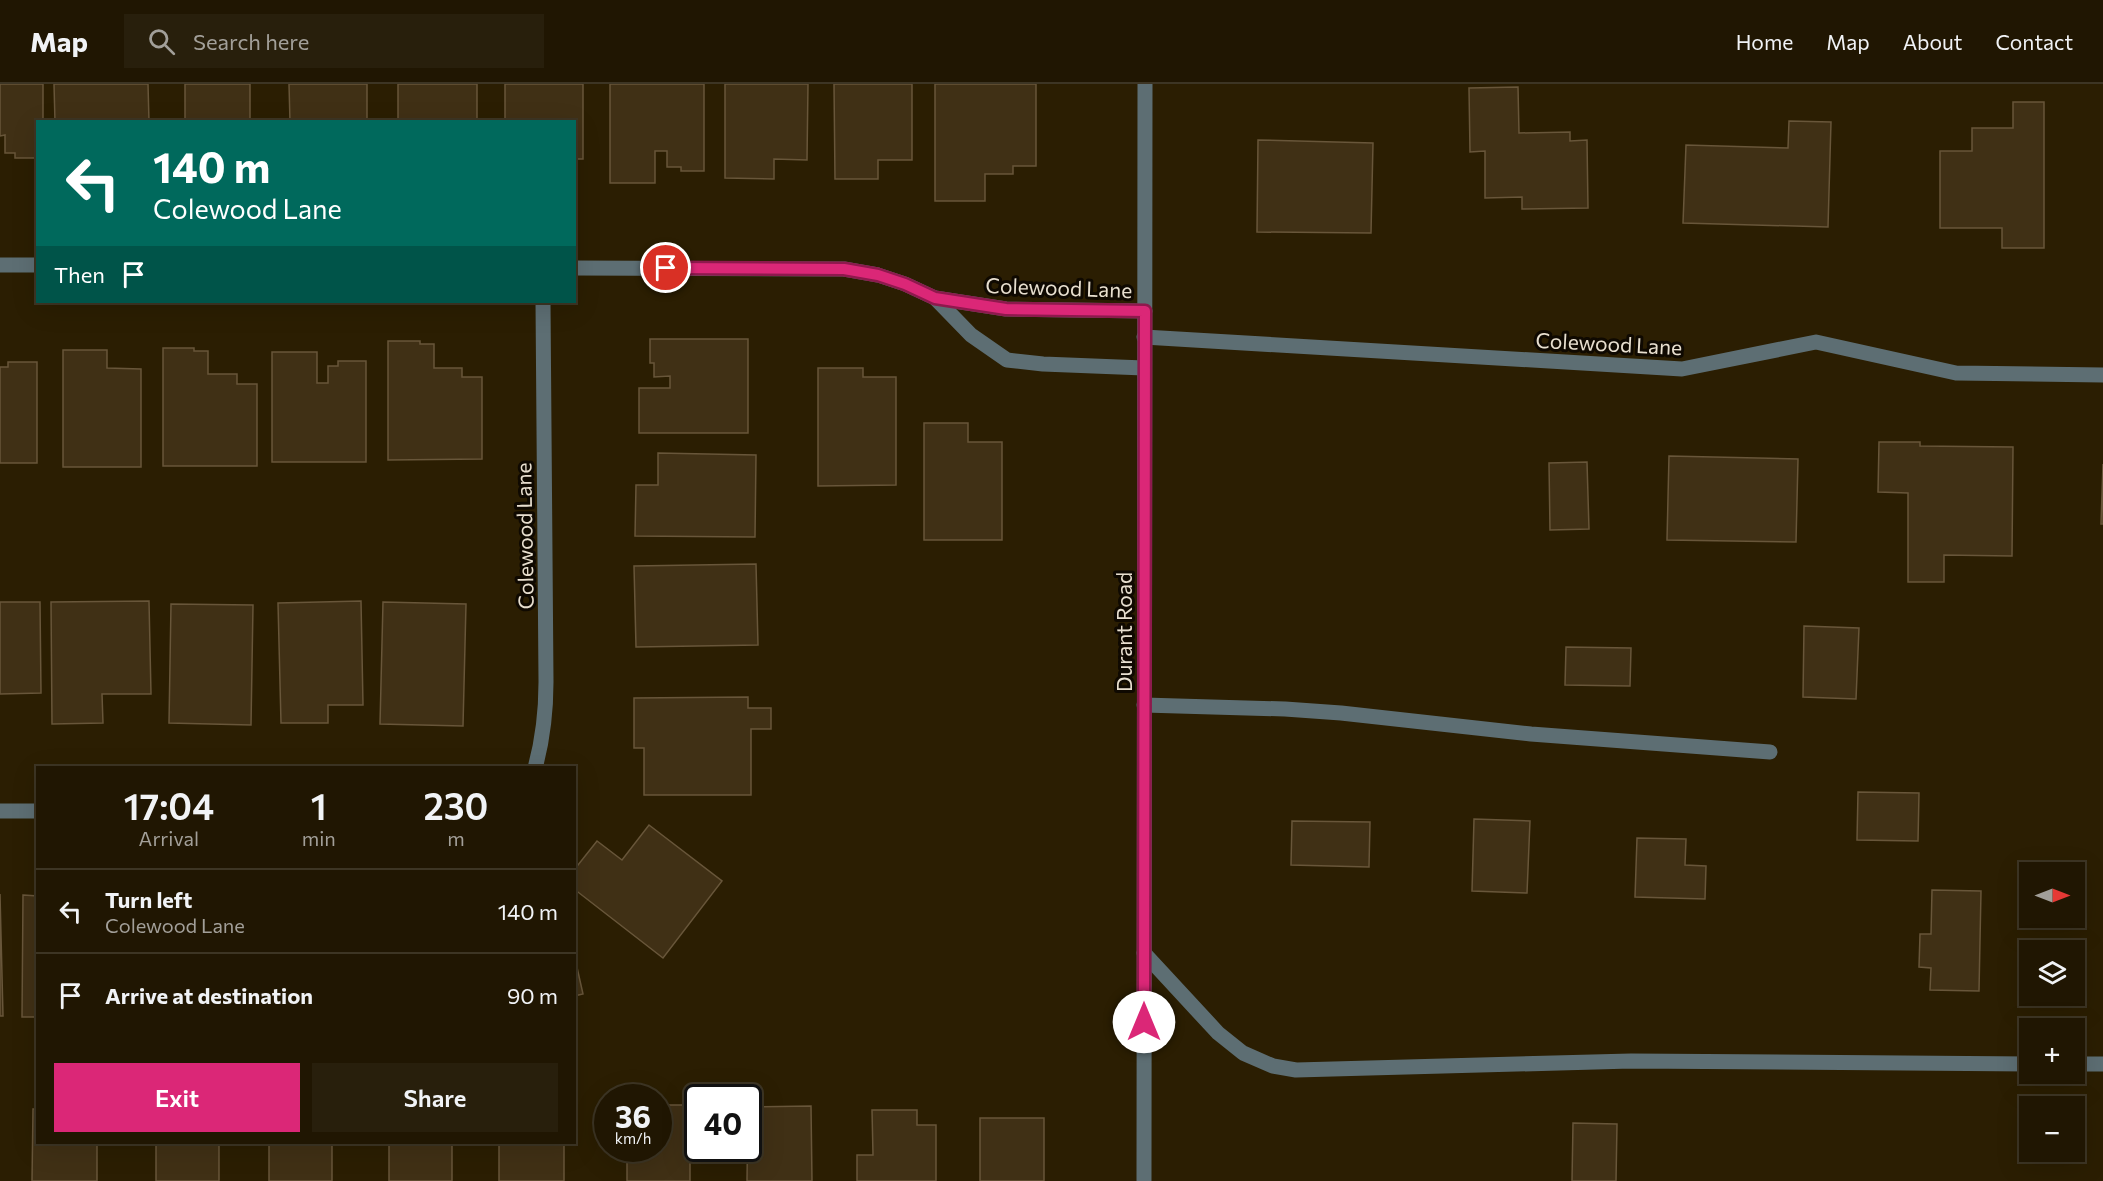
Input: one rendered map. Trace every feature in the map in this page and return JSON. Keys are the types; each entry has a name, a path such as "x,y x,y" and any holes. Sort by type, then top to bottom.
{"street":[{"name":"Durant Road","path":"1144,1181 1145,84"},
{"path":"0,265 36,265"},
{"name":"Colewood Lane","path":"576,268 844,269 878,275 935,298 1006,309 1145,311"},
{"name":"Colewood Lane","path":"935,298 971,335 1007,360 1043,364 1144,368"},
{"name":"Colewood Lane","path":"536,766 542,743 546,693 543,303"},
{"name":"Colewood Lane","path":"1144,337 1682,369 1816,342 1956,373 2103,375"},
{"path":"1144,705 1329,712 1532,734 1770,752"},
{"path":"0,811 36,811"},
{"path":"1144,953 1218,1033 1243,1053 1273,1066 1296,1070 1631,1061 2019,1064"},
{"path":"2085,1064 2103,1064"}],"building":[{"path":"0,84 43,84 43,120 36,120 36,158 15,158 15,153 5,153 5,135 0,136"},
{"path":"54,84 148,84 149,120 55,120"},
{"path":"185,84 250,84 250,120 185,120"},
{"path":"289,84 367,84 367,120 290,120"},
{"path":"398,84 477,84 477,120 398,120"},
{"path":"505,84 583,84 583,159 576,159 576,120 505,120"},
{"path":"610,84 704,84 704,171 681,171 681,167 667,167 667,151 655,151 655,183 610,183"},
{"path":"725,84 808,84 807,160 774,159 774,179 725,178"},
{"path":"834,84 912,84 912,160 878,160 878,179 835,179"},
{"path":"935,84 1036,84 1036,166 1013,166 1013,174 985,174 985,201 935,201"},
{"path":"1518,87 1519,133 1570,132 1570,141 1587,140 1588,208 1522,209 1522,197 1485,198 1485,151 1470,152 1469,88"},
{"path":"2013,102 2044,102 2044,248 2002,248 2002,228 1940,228 1940,151 1972,151 1972,128 2013,128"},
{"path":"1789,121 1831,122 1828,227 1683,223 1686,145 1788,148"},
{"path":"1258,140 1373,143 1371,233 1257,232"},
{"path":"650,339 748,339 748,433 639,433 639,388 670,388 670,376 654,377 654,363 650,363"},
{"path":"388,341 420,341 420,344 434,344 434,368 462,368 462,377 482,377 482,459 388,460"},
{"path":"163,348 194,348 194,351 208,351 208,374 237,374 237,384 257,384 257,466 163,466"},
{"path":"63,350 107,350 107,368 141,369 141,467 63,467"},
{"path":"272,352 317,352 317,383 328,383 328,366 338,366 338,361 366,361 366,462 272,462"},
{"path":"8,362 37,362 37,463 0,463 0,367 8,367"},
{"path":"818,368 863,368 863,377 896,377 896,485 818,486"},
{"path":"924,423 968,423 968,442 1002,442 1002,540 924,540"},
{"path":"1879,442 1920,442 1920,446 2013,447 2012,556 1944,555 1944,582 1908,582 1908,493 1878,492"},
{"path":"658,453 756,455 755,537 635,536 636,485 658,485"},
{"path":"1669,456 1798,459 1796,542 1667,540"},
{"path":"1587,462 1589,529 1550,530 1549,463"},
{"path":"2103,464 2103,524 2101,524"},
{"path":"756,564 758,645 636,647 634,566"},
{"path":"149,601 151,694 102,694 103,723 52,724 51,602"},
{"path":"361,601 363,705 328,705 328,723 281,723 278,603"},
{"path":"0,602 40,602 41,693 0,694"},
{"path":"383,602 466,604 463,726 380,724"},
{"path":"171,604 253,605 251,725 169,723"},
{"path":"1804,626 1859,628 1856,699 1803,697"},
{"path":"1566,647 1631,648 1630,686 1565,685"},
{"path":"748,697 748,708 771,708 771,729 751,729 751,795 644,795 644,748 634,748 634,698"},
{"path":"1858,792 1919,793 1918,841 1857,840"},
{"path":"1474,819 1530,821 1527,893 1472,891"},
{"path":"1292,821 1370,822 1369,867 1291,865"},
{"path":"649,825 722,881 663,958 576,891 576,867 597,841 622,860"},
{"path":"1637,838 1686,839 1685,865 1706,866 1705,899 1635,897"},
{"path":"1932,890 1981,891 1979,991 1930,990 1931,968 1919,967 1920,934 1931,934"},
{"path":"0,894 3,1016 0,1016"},
{"path":"23,895 36,896 36,1017 22,1017"},
{"path":"576,963 583,994 576,996"},
{"path":"672,1105 684,1105 684,1162 690,1162 690,1181 627,1181 627,1162 672,1162"},
{"path":"811,1106 812,1181 747,1181 747,1162 762,1162 762,1107"},
{"path":"33,1109 36,1109 36,1144 97,1144 97,1181 32,1181"},
{"path":"872,1110 917,1110 917,1125 936,1125 936,1181 857,1181 857,1155 873,1155"},
{"path":"980,1118 1044,1118 1044,1181 980,1181"},
{"path":"1573,1123 1617,1124 1616,1181 1572,1181"},
{"path":"156,1144 219,1144 219,1181 156,1181"},
{"path":"269,1144 332,1144 332,1181 269,1181"},
{"path":"389,1144 452,1144 452,1181 389,1181"},
{"path":"499,1144 564,1144 564,1181 499,1181"}],"route":[{"path":"666,268 844,269 878,275 935,298 1006,309 1145,311 1144,1022"}]}
